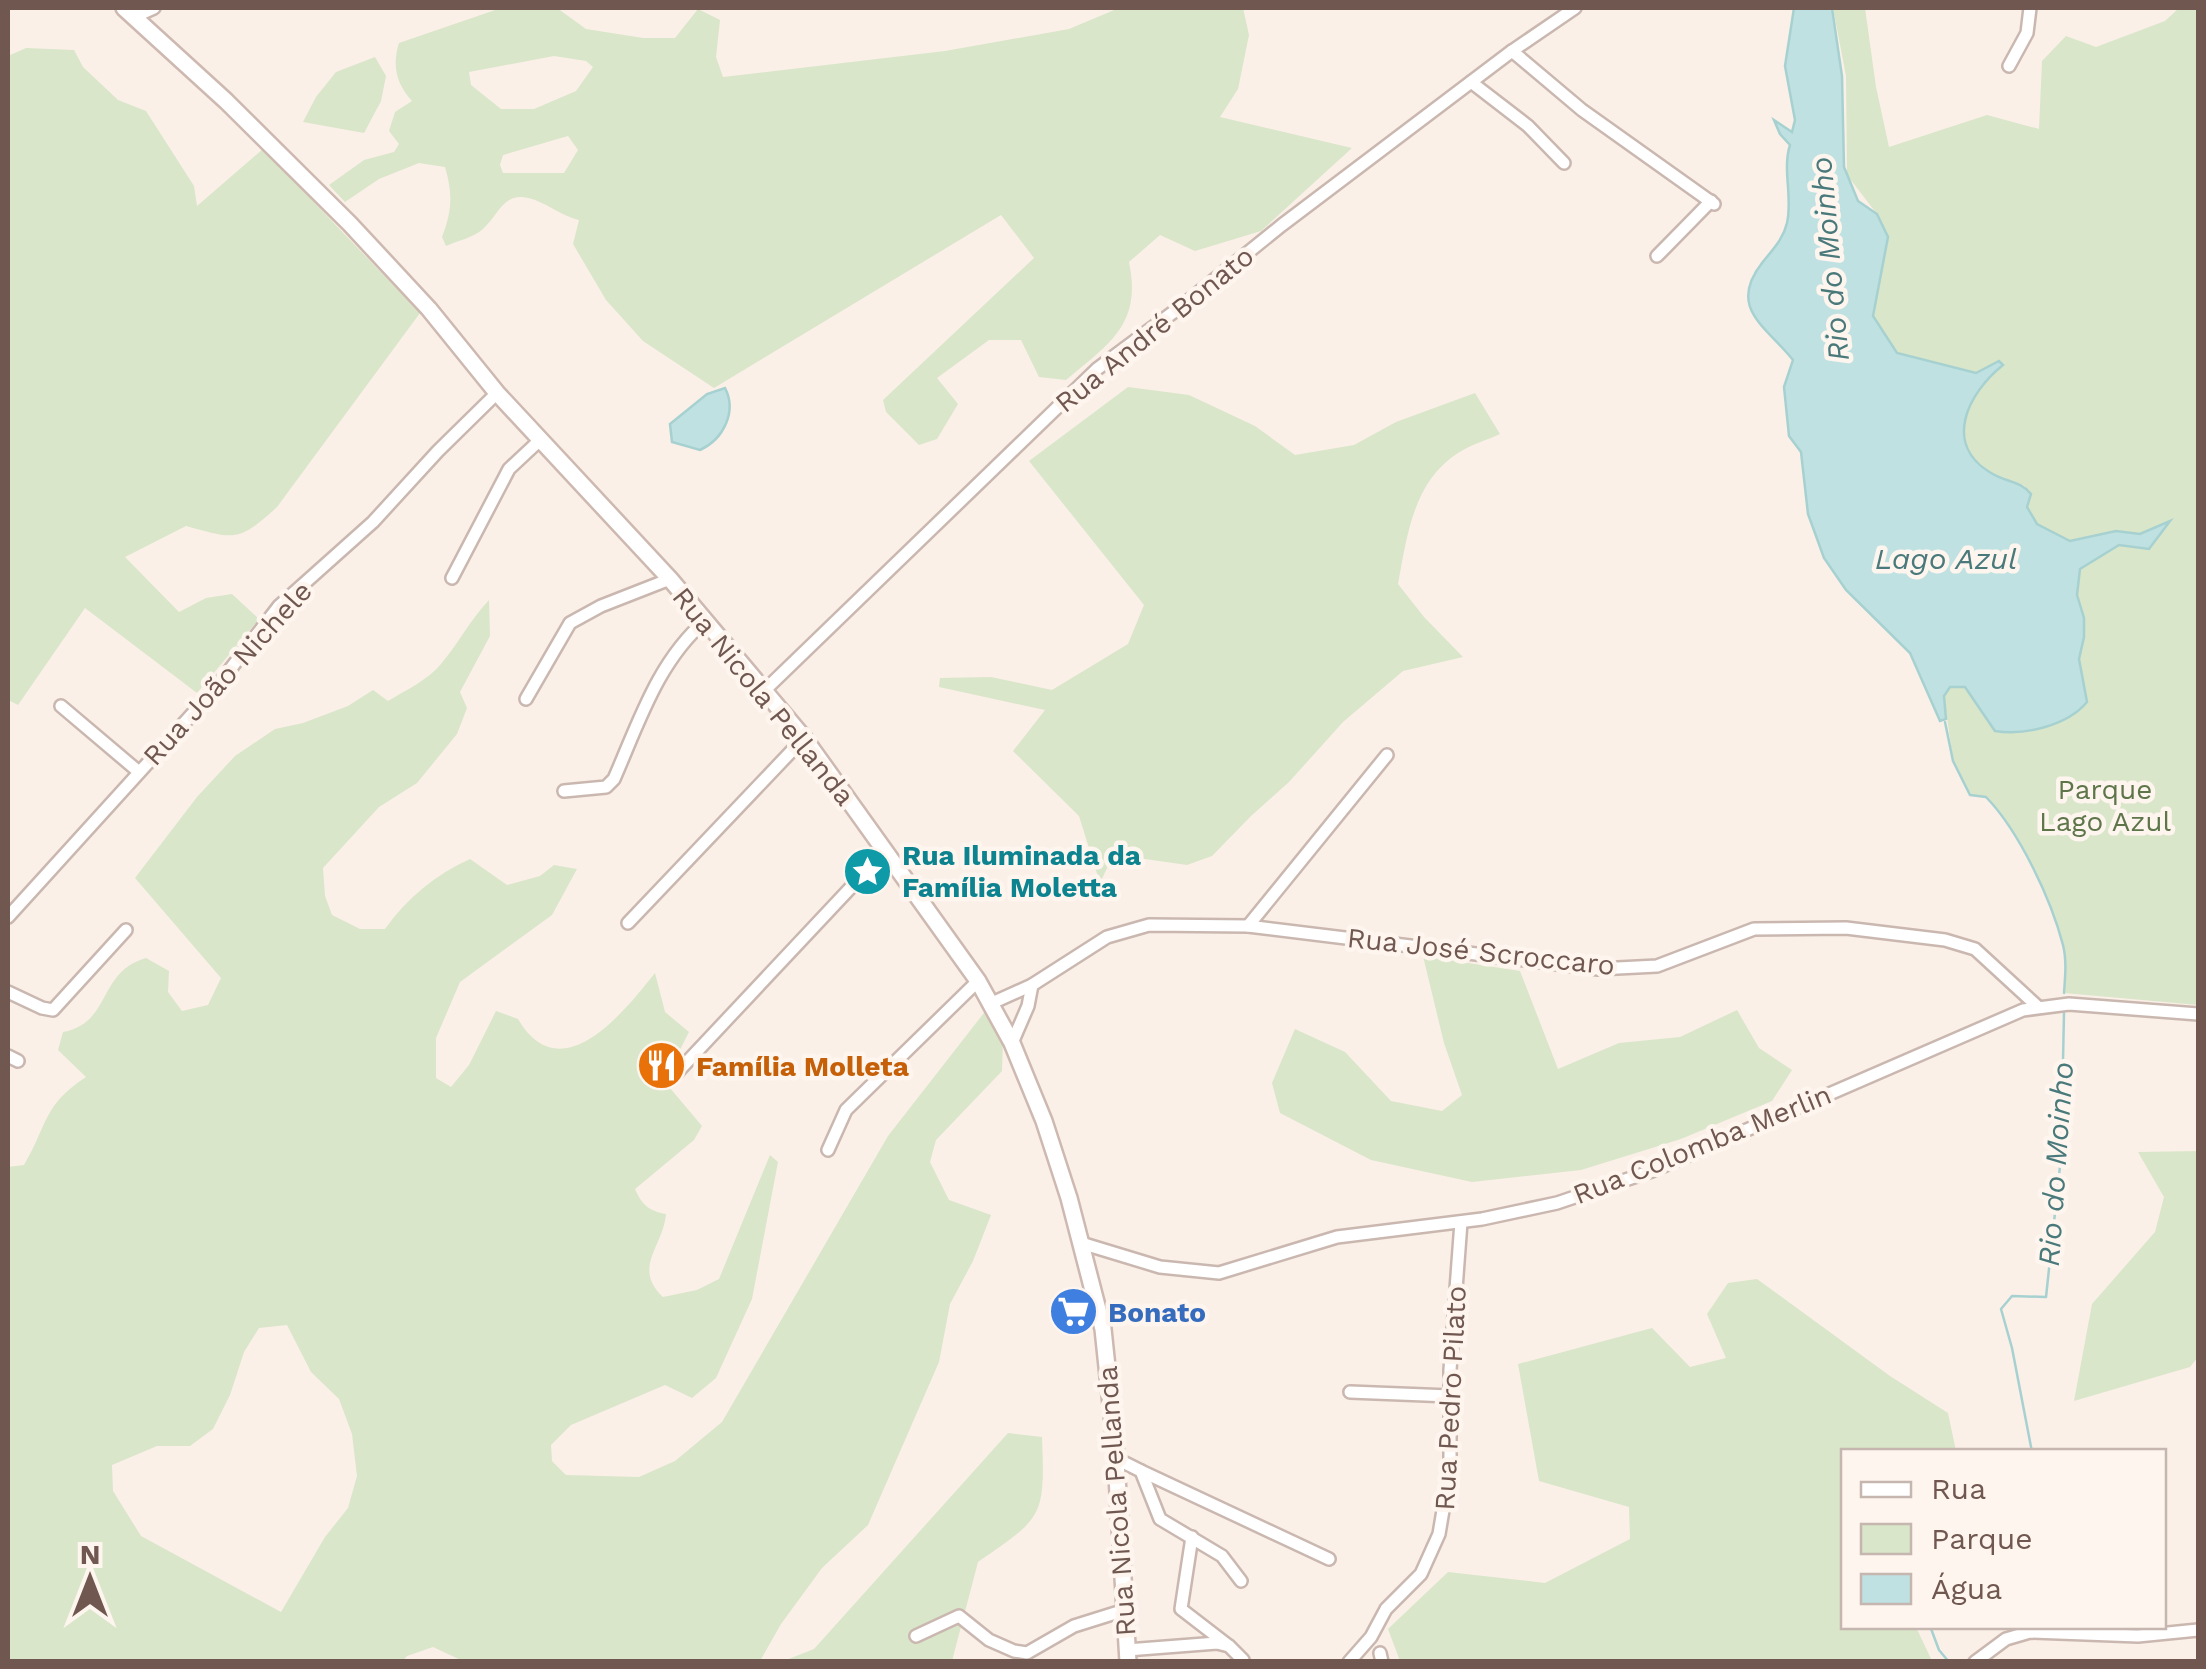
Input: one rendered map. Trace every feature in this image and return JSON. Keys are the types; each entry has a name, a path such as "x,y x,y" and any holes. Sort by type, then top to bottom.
{"main road":[{"name":"Rua Nicola Pellanda","path":"129,12 350,224 429,309 497,393 706,620 804,738 992,1004 1044,1122 1102,1329 1116,1458 1128,1656"}],"street":[{"path":"129,12 154,8"},
{"name":"Rua André Bonato","path":"766,689 1096,370 1512,51 1575,8"},
{"path":"2009,66 2027,33 2030,8"},
{"path":"1512,51 1572,103 1712,202 1657,256"},
{"path":"1471,82 1528,126 1564,163"},
{"name":"Rua João Nichele","path":"8,917 215,689 279,606 373,522 497,393"},
{"path":"452,578 509,470 540,440"},
{"path":"526,699 570,623 601,606 670,579"},
{"path":"564,791 606,788 672,656 706,620"},
{"path":"61,706 139,772"},
{"path":"628,923 804,738"},
{"path":"1248,926 1387,755"},
{"path":"671,1079 886,850"},
{"name":"Rua José Scroccaro","path":"992,1004 1032,985 1107,937 1149,925 1248,926 1598,968 1657,966 1754,930 1846,928 1945,940 1974,950 2037,1006"},
{"path":"8,992 53,1010 126,930"},
{"path":"828,1150 846,1110 978,981"},
{"path":"1012,1043 1028,1006 1032,985"},
{"name":"Rua Colomba Merlin","path":"1081,1243 1160,1267 1206,1274 1234,1270 1338,1237 1461,1222 1557,1203 1640,1176 1998,1018 2037,1006 2069,1004 2198,1014"},
{"name":"Rua Pedro Pilato","path":"1349,1662 1371,1638 1386,1609 1422,1574 1444,1517 1461,1222"},
{"path":"1350,1392 1450,1396"},
{"path":"1116,1458 1329,1559"},
{"path":"1141,1472 1160,1519 1222,1556 1241,1581"},
{"path":"1192,1538 1181,1610 1244,1660"},
{"path":"916,1636 959,1616 989,1640 1014,1652 1027,1653 1074,1626 1125,1610"},
{"path":"1975,1662 2006,1639 2030,1632 2138,1636 2198,1630"},
{"path":"1128,1656 1202,1644 1229,1646"}],"green space":[{"path":"501,8 557,8 586,29 643,38 675,38 698,9 720,20 716,57 723,77 945,51 1069,29 1119,8 1243,8 1249,35 1238,89 1220,117 1352,148 1261,231 1195,251 1160,235 1129,262 1131,301 1119,330 1066,380 1039,377 1021,340 989,340 937,378 958,404 937,439 919,445 886,412 883,400 1034,258 1001,215 714,388 643,341 606,300 573,244 579,220 535,200 516,197 504,204 480,232 446,246 442,237 450,194 445,167 419,163 379,179 345,202 329,185 364,160 394,152 399,144 389,131 395,112 412,101 397,74 399,43","holes":["554,56 586,61 593,67 576,91 534,109 501,109 471,85 469,72","568,136 578,150 564,173 503,173 503,155"]},
{"name":"Parque Lago Azul","path":"1833,8 1865,8 1889,147 1987,115 2039,129 2042,61 2066,36 2096,47 2165,21 2179,8 2198,8 2198,1005 2064,993 2063,945 2032,866 1986,797 1970,795 1953,761 1944,696 1950,687 1965,687 1995,731 2087,702 2079,658 2084,637 2084,618 2077,595 2080,569 2119,545 2169,523 2140,534 2116,531 2070,541 2037,524 2027,506 2025,486 1992,474 1967,452 1926,360 1897,353 1873,316 1888,237 1877,214 1847,175 1846,76"},
{"path":"26,48 74,50 83,67 118,100 146,111 194,186 197,206 263,149 420,313 277,507 264,519 235,535 186,526 125,557 179,612 206,598 232,594 259,619 197,693 85,608 18,705 8,700 8,56"},
{"path":"375,57 386,76 381,101 364,133 303,122 336,72"},
{"path":"1128,387 1189,395 1255,426 1295,455 1354,445 1396,422 1475,393 1500,434 1458,453 1431,479 1414,511 1398,584 1463,657 1403,671 1343,722 1289,782 1212,856 1187,865 1145,859 1108,866 1100,883 1079,816 1013,751 1045,710 939,687 940,678 991,677 1052,690 1128,644 1144,605 1029,461"},
{"path":"489,600 490,636 460,692 467,708 457,734 417,783 379,807 323,868 325,896 332,915 360,929 385,929 423,888 470,859 507,885 540,876 554,865 577,869 552,915 460,982 436,1038 436,1078 451,1087 469,1065 496,1011 518,1019 535,1040 553,1048 572,1047 609,1024 655,973 665,1012 689,1032 664,1081 702,1126 694,1140 635,1189 647,1206 666,1214 650,1267 654,1286 663,1297 697,1290 719,1279 770,1155 778,1162 752,1299 716,1378 692,1398 665,1385 571,1425 551,1445 552,1461 566,1475 639,1477 675,1461 722,1422 888,1136 987,1009 1003,1039 1002,1071 936,1140 930,1162 949,1200 991,1215 950,1304 939,1362 868,1525 822,1568 781,1624 760,1661 465,1662 433,1647 407,1656 402,1662 8,1661 8,1167 24,1165 53,1107 86,1077 58,1050 63,1032 90,1019 119,974 146,958 169,971 168,992 182,1011 208,1005 221,978 135,878 197,797 235,756 275,729 348,706 373,690 388,701 409,689 441,664","holes":["287,1325 311,1372 339,1399 352,1434 357,1476 348,1508 325,1537 281,1612 141,1536 113,1491 112,1465 157,1446 190,1446 213,1429 230,1395 244,1352 259,1328"]},
{"path":"1423,956 1520,971 1558,1069 1619,1043 1680,1037 1737,1010 1759,1048 1792,1070 1772,1101 1681,1139 1581,1170 1472,1182 1371,1160 1280,1113 1272,1083 1295,1029 1345,1052 1391,1101 1442,1111 1462,1095 1444,1043"},
{"path":"2198,1151 2198,1357 2190,1367 2074,1401 2092,1304 2155,1232 2164,1197 2138,1152"},
{"path":"1757,1279 1890,1376 1948,1413 1956,1449 1841,1449 1841,1629 1917,1629 1932,1661 1400,1661 1388,1629 1448,1572 1545,1583 1630,1539 1629,1507 1539,1481 1518,1364 1652,1328 1690,1367 1726,1358 1707,1314 1728,1283"},
{"path":"1008,1433 1042,1437 1040,1500 1028,1524 978,1562 952,1661 781,1662 814,1649"}],"water":[{"name":"Lago Azul","path":"1794,8 1832,8 1842,76 1844,167 1858,201 1877,214 1888,237 1873,316 1897,353 1976,373 1999,361 2003,365 1979,390 1965,419 1967,448 1976,461 1991,473 2027,490 2031,494 2027,507 2037,524 2070,541 2116,531 2140,534 2170,521 2149,549 2119,545 2080,569 2077,595 2084,618 2084,637 2079,659 2087,702 2057,723 2032,730 1995,731 1965,687 1950,687 1944,696 1946,719 1940,721 1910,653 1846,590 1824,558 1808,514 1801,452 1789,436 1784,387 1793,360 1754,316 1748,292 1787,223 1790,145 1774,120 1792,132 1795,120 1785,66"},
{"path":"725,388 729,415 716,439 700,450 672,442 670,424 707,394"}],"waterway":[{"name":"Rio do Moinho","path":"1945,722 1953,761 1970,795 1986,797 1998,811 2022,847 2051,907 2063,945 2064,993"},
{"name":"Rio do Moinho","path":"2031,1449 2001,1309 2012,1296 2046,1297 2061,1157 2064,1013"},
{"name":"Rio do Moinho","path":"1931,1629 1939,1650 1949,1662"}],"place":[{"name":"Rua Iluminada da Família Moletta","path":"867,871"},
{"name":"Família Molleta","path":"661,1066"},
{"name":"Bonato","path":"1073,1312"}]}
